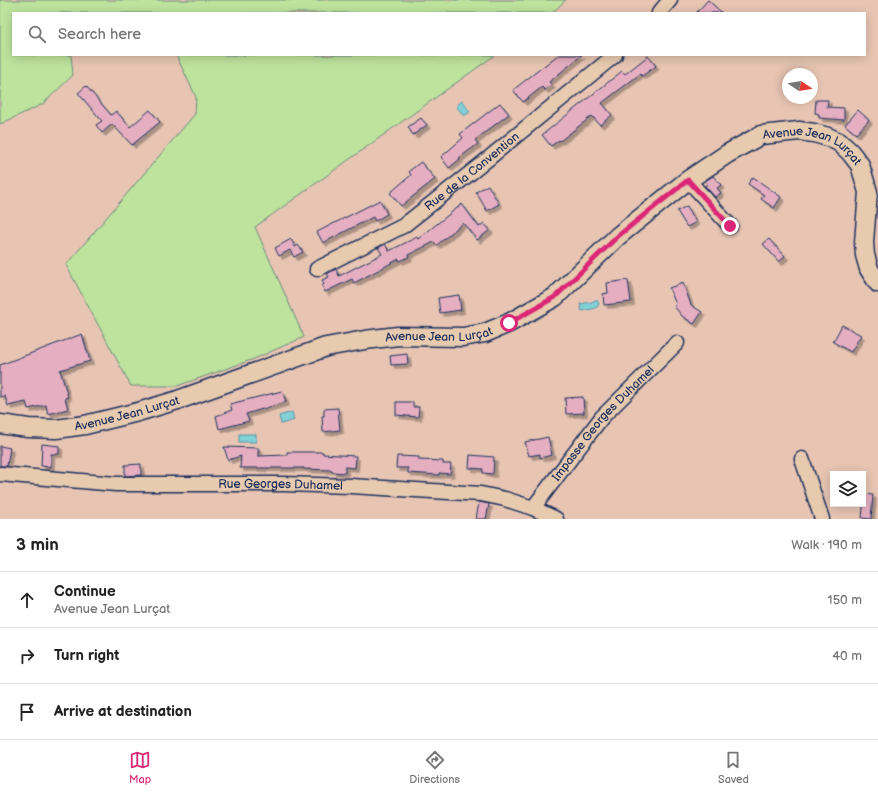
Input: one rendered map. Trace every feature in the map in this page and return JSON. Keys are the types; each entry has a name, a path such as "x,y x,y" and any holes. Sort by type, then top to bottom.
{"main road":[{"name":"Avenue Jean Lurçat","path":"0,424 28,428 56,429 86,425 178,400 326,347 398,336 463,337 485,333 509,323 555,297 618,236 688,180 727,154 761,135 799,131 814,133 839,142 850,152 860,165 868,192 864,242 865,255 869,269 878,283"}],"street":[{"path":"661,12 670,0"},
{"name":"Rue de la Convention","path":"317,269 404,226 614,56"},
{"path":"688,180 730,226"},
{"name":"Impasse Georges Duhamel","path":"533,508 602,417 677,343"},
{"path":"802,459 822,519"},
{"name":"Rue Georges Duhamel","path":"0,474 116,484 282,484 351,486 481,494 505,499 533,508 556,519"}],"green space":[{"path":"0,0 566,0 553,12 12,12 12,56 71,56 73,75 43,104 0,124"},
{"path":"176,56 494,56 255,227 304,337 254,359 177,386 131,386 66,265 195,114 196,97"}],"water":[{"path":"462,101 470,112 464,116 456,106"},
{"path":"597,300 599,304 596,308 582,311 580,304"},
{"path":"292,412 294,420 281,424 279,416"},
{"path":"239,434 256,434 256,442 239,442"}],"building":[{"path":"708,0 721,12 697,12"},
{"path":"557,56 581,56 549,82 552,85 545,90 542,87 523,102 513,90"},
{"path":"648,56 656,66 642,76 640,74 602,103 612,115 600,125 592,116 560,141 559,140 551,146 542,135 622,71 625,74"},
{"path":"86,86 111,115 116,111 130,127 150,110 160,122 132,145 112,124 102,133 96,125 102,121 78,93"},
{"path":"818,100 828,100 827,107 844,108 844,120 819,118 819,114 815,113 816,104 818,104"},
{"path":"500,103 509,114 475,140 478,144 459,158 460,159 449,168 441,157 463,138 460,134"},
{"path":"858,110 869,120 856,134 845,125"},
{"path":"421,118 427,125 413,135 408,127"},
{"path":"421,162 435,179 401,206 390,193 411,175 409,171"},
{"path":"713,176 721,185 717,188 721,193 715,197 705,186 707,184 705,181"},
{"path":"753,177 781,197 774,208 761,199 764,195 748,184"},
{"path":"488,185 499,204 487,211 476,192"},
{"path":"380,200 387,214 375,221 373,217 323,243 317,232"},
{"path":"462,204 479,227 484,223 490,230 477,240 463,223 437,245 434,242 408,255 409,257 400,261 399,259 354,283 352,279 325,292 322,286 324,284 322,280 329,277 327,274 336,269 339,276 382,254 378,248 385,244 389,251 417,237 418,239"},
{"path":"687,206 696,222 687,227 677,211"},
{"path":"291,239 295,247 298,245 303,252 294,257 290,250 279,256 275,248"},
{"path":"769,239 785,256 779,262 763,244"},
{"path":"628,280 631,302 604,305 603,294 608,293 607,283"},
{"path":"683,283 691,305 702,312 694,324 682,316 674,306 676,304 669,288"},
{"path":"459,295 461,310 440,313 438,298"},
{"path":"842,325 861,335 851,352 833,342"},
{"path":"82,334 90,361 60,370 68,397 65,398 68,409 48,414 46,405 28,409 26,402 8,406 5,396 0,397 0,365"},
{"path":"407,354 408,364 391,365 390,356"},
{"path":"282,391 286,402 246,414 249,421 219,429 216,416 232,410 230,404"},
{"path":"583,397 584,413 566,414 565,398"},
{"path":"396,402 413,402 413,407 419,407 418,417 396,415"},
{"path":"338,408 340,430 323,432 322,416 324,416 324,409"},
{"path":"548,437 552,455 540,458 540,454 529,456 525,442"},
{"path":"42,444 59,446 59,454 51,454 51,467 41,466"},
{"path":"0,446 10,448 7,466 0,466"},
{"path":"224,447 258,448 260,451 258,451 258,456 287,455 287,452 323,452 323,454 356,456 355,468 345,467 345,473 332,472 332,470 304,468 240,468 241,456 228,460"},
{"path":"470,455 494,457 493,474 483,473 483,469 469,468"},
{"path":"397,456 419,457 419,460 443,461 443,464 451,464 450,474 439,473 439,475 408,473 408,468 396,468"},
{"path":"141,464 141,475 125,476 125,465"},
{"path":"866,494 873,495 871,519 862,518 863,507 866,507"},
{"path":"479,502 489,504 486,519 476,519"}],"route":[{"path":"509,323 555,297 618,236 688,180 730,226"}]}
